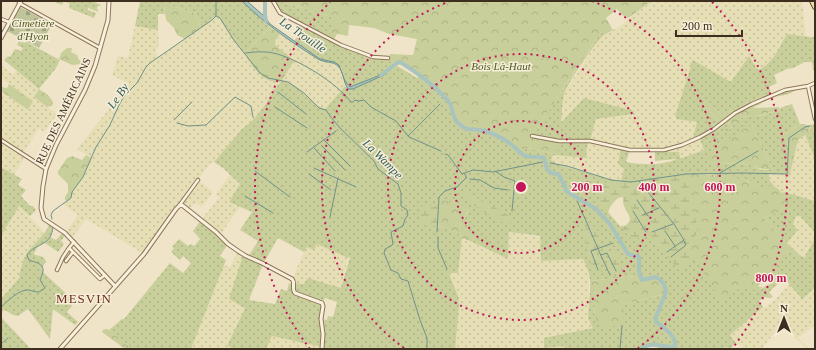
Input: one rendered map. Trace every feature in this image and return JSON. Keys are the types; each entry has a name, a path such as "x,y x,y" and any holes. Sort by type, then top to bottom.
{"main road":[{"path":"812,1 815,7"}],"street":[{"name":"RUE DES AMÉRICAINS","path":"74,242 65,233 43,217 41,208 43,181 46,169 56,145 85,90 101,48 109,17 109,1"},
{"path":"273,1 280,12 355,51 373,57 388,58"},
{"path":"1,38 20,2 101,48"},
{"path":"1,19 9,22"},
{"path":"532,136 559,141 593,141 630,150 664,150 682,145 700,137 714,129 735,113 752,104 785,90 815,84"},
{"path":"808,86 815,119"},
{"path":"1,140 46,169"},
{"path":"60,349 152,245 198,180"},
{"path":"179,206 185,206 238,252 264,263 292,278 294,282 293,290 295,293 322,303 322,349"},
{"path":"57,270 74,242 115,286"},
{"path":"69,248 100,279 105,275"},
{"path":"66,261 73,252"}],"shaded area":[{"path":"652,1 802,1 806,37 787,34 771,61 766,66 758,70 749,56 731,83 693,60 690,64 691,66 677,112 673,118 697,122 692,138 700,137 704,150 680,159 668,152 669,149 640,150 621,147 624,169 621,181 611,180 556,164 551,159 554,155 587,157 588,141 590,141 596,119 561,124 564,94 566,90 599,39 622,25 628,18"},
{"path":"216,16 220,18 233,39 259,73 268,80 281,82 255,118 241,130 214,162 208,166 198,180 213,192 202,207 196,203 188,209 180,206 144,254 86,219 71,239 65,233 78,215 63,204 71,199 72,192 83,177 91,158 77,149 129,84 112,75 118,56 128,58 135,26 158,30 159,44 156,50 158,57"},
{"path":"280,34 312,55 339,67 345,86 325,109 319,108 304,93 288,82 282,81 275,45"},
{"path":"1,65 13,75 17,70 39,89 34,97 57,114 44,132 39,128 23,153 26,156 14,175 1,167 1,91 28,110 33,101 1,78"},
{"path":"805,134 815,160 815,201 785,192 781,193 769,179 769,174 787,174 789,178 798,140"},
{"path":"230,174 240,185 229,202 240,207 220,235 201,220 220,197 216,195"},
{"path":"19,205 44,232 25,255 19,274 20,277 1,299 1,236"},
{"path":"800,216 815,233 815,238 804,258 787,243 798,231 793,225 793,221 795,217"},
{"path":"509,232 540,237 542,261 583,259 589,273 589,312 593,328 564,346 564,349 426,349 455,344 459,307 455,286 449,273 458,273 462,238 508,259"},
{"path":"317,244 348,258 341,289 330,285 294,283 292,279 304,252 307,247"},
{"path":"238,251 243,255 245,308 227,346 234,349 191,349 224,265 230,267"},
{"path":"789,284 801,299 815,288 815,325 798,338 810,349 808,349 780,325 762,349 744,349 736,343 730,335 763,307 765,308 775,300"},
{"path":"272,336 322,347 322,349 266,349"}],"green space":[{"path":"53,1 64,1 62,5"},
{"path":"64,1 92,1 101,5 97,8 98,12 88,8 88,10 96,13 94,18 69,8 70,4"},
{"path":"140,1 242,1 270,27 245,53 233,39 220,18 216,16 201,28 196,14 169,5 164,6 165,14 158,14 158,30 135,26"},
{"path":"275,1 280,1 335,19 329,37 284,13 279,9"},
{"name":"Bois Là-Haut","path":"280,1 652,1 628,18 622,15 617,9 606,18 613,30 604,35 601,32 533,135 565,141 555,154 527,148 519,150 494,134 483,130 471,130 463,127 456,121 452,114 450,104 436,89 400,62 392,63 388,59 390,54 413,55 417,39 389,34 374,28 349,25 348,36 337,34 334,40 329,37 334,19"},
{"path":"169,5 196,14 201,28 185,39 177,35 174,28 166,20 164,6"},
{"name":"Cimetière d'Hyon","path":"20,7 52,24 39,48 7,31"},
{"path":"270,27 280,34 275,45 294,61 281,82 270,81 261,75 251,64 245,53"},
{"path":"304,27 368,56 388,59 417,78 419,76 437,89 450,104 452,114 471,130 490,133 508,142 519,150 527,148 555,154 532,136 601,32 604,35 582,64 566,90 563,98 561,123 584,98 634,111 633,114 596,119 590,141 588,141 586,155 588,158 554,155 551,159 556,164 615,181 621,181 624,169 618,164 621,147 630,150 626,162 646,164 664,163 677,159 655,161 655,150 670,149 668,152 679,152 680,158 682,158 704,150 700,139 718,130 728,122 730,124 710,145 728,131 740,118 746,116 763,115 780,110 780,108 792,104 800,124 783,135 786,142 788,142 786,162 787,174 769,174 769,179 775,187 758,188 749,181 709,174 687,174 658,179 688,246 696,259 746,285 751,290 759,290 770,284 770,282 776,280 770,267 788,251 798,256 799,254 804,258 815,238 815,288 801,300 801,298 784,278 769,292 773,297 765,297 759,301 763,307 730,335 736,343 730,349 727,347 723,349 658,349 657,344 649,345 641,349 564,349 564,346 544,348 544,338 593,328 588,318 590,290 594,290 594,314 624,304 665,294 660,279 656,277 642,280 635,276 590,281 589,273 583,259 541,261 540,236 509,232 508,259 472,242 474,239 460,226 468,212 439,199 437,225 460,234 462,238 458,273 449,273 458,296 459,307 455,349 322,349 322,347 272,336 266,349 234,349 227,346 245,308 229,299 243,255 248,257 258,241 240,230 252,212 229,202 240,184 223,168 214,162 241,130 255,118 282,81 299,89 314,103 325,109 345,86 348,89 353,89 386,73 385,71 378,76 352,87 349,86 345,81 342,70 338,65 316,57 294,41","holes":["752,125 773,169 762,170 751,165 738,163 712,164","623,196 624,206 630,219 625,226 620,226 608,212 610,207 618,198","278,238 304,252 307,247 314,250 317,244 348,258 350,257 341,288 308,278 304,284 294,283 293,290 291,291 293,284 289,283 287,291 281,289 275,304 249,300 263,264","325,298 337,302 333,317 328,316 327,320 321,319 322,303"]},
{"path":"787,34 815,37 815,70 813,70 812,62 805,62 774,75 777,83 769,87 771,93 723,115 709,104 706,107 719,121 700,137 692,141 697,122 676,119 675,116 691,66 690,64 693,60 731,82 749,56 758,70 768,64"},
{"path":"19,41 26,42 60,60 56,68 39,89 4,60 8,56 10,57 15,49 21,51 23,48 17,45"},
{"path":"67,48 72,48 71,52 77,55 82,64 72,65 59,59 61,53"},
{"path":"9,84 33,101 28,110 1,91 1,87 7,88"},
{"path":"39,89 49,96 53,102 52,106 47,107 34,97"},
{"path":"796,89 789,94 772,98 753,108 779,107 780,110 753,117 746,116 740,118 711,146 710,145 730,124 729,122 718,130 700,139 701,135 719,121 706,107 703,106 703,103 709,100 709,104 723,115 769,93 772,95 785,90"},
{"path":"800,124 810,125 811,127 809,130 811,134 808,136 805,135 798,140 789,178 785,166 788,142 781,139 783,135"},
{"path":"815,124 815,160 805,134 808,136 811,127 810,125"},
{"path":"752,125 773,169 764,169 739,163 715,164 708,162 711,153 738,132"},
{"path":"86,155 91,158 83,177 74,189 71,198 68,201 65,200 68,192 68,184 58,174 58,171 67,158 72,156 82,160"},
{"path":"1,167 22,179 18,185 26,190 21,196 36,210 30,216 19,206 1,236"},
{"path":"684,174 697,199 689,203 695,217 698,232 688,246 696,259 678,270 650,234 632,240 620,226 625,226 630,221 629,214 624,206 623,197 618,198 614,202 608,212 602,210 596,204 608,179 631,182"},
{"path":"687,174 714,175 736,178 746,180 759,188 772,186 780,191 791,206 764,218 799,254 795,257 788,251 771,267 778,272 776,280 773,282 764,280 758,286 763,287 759,290 750,290 746,285 720,300 688,246 658,178"},
{"path":"785,192 815,201 815,233 800,216 795,217 793,225 798,230 787,243 764,218 790,206 781,193"},
{"path":"465,193 470,194 510,216 512,218 511,222 506,224 482,211 467,198"},
{"path":"439,199 466,207 468,211 460,226 472,232 474,239 472,242 462,238 460,234 437,225"},
{"path":"424,204 438,206 437,225 430,227 423,226 420,223 421,207"},
{"path":"201,220 228,244 220,256 226,260 191,349 133,349 109,330 124,319 170,263 183,273 191,263 183,256 180,260 171,252 174,248 172,247 179,239 188,246 191,244 194,246 200,239 193,231"},
{"path":"50,223 53,228 50,237 56,240 63,232 66,234 61,241 64,244 58,252 45,243 39,245 34,253 35,255 45,259 46,262 42,267 43,272 73,300 71,304 72,306 67,312 78,322 75,325 53,309 50,339 28,309 18,316 5,310 1,312 1,299 20,277 19,275 24,258 28,251 46,231"},
{"path":"589,225 596,227 600,234 601,241 595,243 602,274 596,274 587,251 585,232"},
{"path":"611,251 618,256 619,259 621,266 619,278 616,278 609,267 605,253"},
{"path":"635,276 640,277 642,280 655,277 660,279 666,288 665,294 624,304 622,325 606,327 601,325 595,317 594,290 590,290 590,281"},
{"path":"1,317 30,348 29,349 1,349"},
{"path":"106,329 133,349 125,349 102,332"}],"water":[{"path":"242,1 247,1 264,16 270,24 320,59 334,62 339,65 341,71 336,64 318,59 288,39 269,25"},
{"path":"385,71 386,72 384,75 353,89 348,89 345,83 343,75 345,81 350,87 378,76"}],"waterway":[{"name":"Le By","path":"52,219 51,215 53,211 71,198 72,192 83,177 96,147 110,125 119,105 125,95 137,83 146,67 212,20 216,16 216,1"},
{"name":"La Trouille","path":"265,1 266,21"},
{"name":"La Wampe","path":"216,16 220,18 233,39 260,73 268,78 288,82 304,93 319,108 326,110 340,128 374,161 378,169 398,184 401,193 401,206 407,210 408,215 403,226 391,232 393,244 385,249 384,253 391,270 398,273 401,279 408,281 427,338 426,349"},
{"path":"245,53 270,52 293,60 326,79 351,102 355,100 364,100 371,107 396,121 409,137 441,151"},
{"name":"La Trouille","path":"381,75 400,62 439,91 449,102 455,120 461,126 468,129 489,132 514,146 524,155 544,158 547,169 551,173 558,174 565,186 566,191 596,209 610,224 628,254 639,257 639,272 642,280 656,277 665,287 666,292 656,317 656,322 672,336 675,347 650,345 641,349"},
{"path":"278,92 306,114"},
{"path":"177,123 188,126 206,125 235,97 251,106 253,117"},
{"path":"174,120 192,102"},
{"path":"408,136 440,104"},
{"path":"275,107 307,128"},
{"path":"787,174 789,138 805,127 810,126"},
{"path":"307,152 336,131"},
{"path":"324,140 350,166"},
{"path":"322,146 345,170"},
{"path":"314,148 335,171"},
{"path":"720,173 758,151"},
{"path":"445,154 448,155 462,174 473,170"},
{"path":"474,170 493,172 543,162"},
{"path":"550,163 567,166 611,180 631,182 686,174 786,174"},
{"path":"314,168 356,187"},
{"path":"255,171 290,197"},
{"path":"495,171 504,177 515,181 514,189"},
{"path":"437,232 439,197 445,191 457,187 466,178 464,173"},
{"path":"309,174 331,190"},
{"path":"330,217 338,178"},
{"path":"470,179 480,180 494,188 508,190"},
{"path":"639,181 674,224 684,240 667,252"},
{"path":"512,211 514,190"},
{"path":"245,196 273,213"},
{"path":"637,200 648,216"},
{"path":"577,201 610,275"},
{"path":"643,215 659,208"},
{"path":"633,211 646,232"},
{"path":"652,232 673,224"},
{"name":"Le By","path":"1,307 21,291 29,290 39,292 45,288 40,280 43,272 42,266 29,260 27,255 50,238 53,226"},
{"path":"665,231 675,246"},
{"path":"438,237 438,248 447,269"},
{"path":"671,257 686,245 684,241"},
{"path":"598,270 591,251 613,243"},
{"path":"601,255 607,253 616,271"},
{"path":"759,279 766,274 769,274 772,278"},
{"path":"620,348 622,326"},
{"path":"1,344 8,338"}],"district":[{"name":"MESVIN","path":"84,298"}]}
